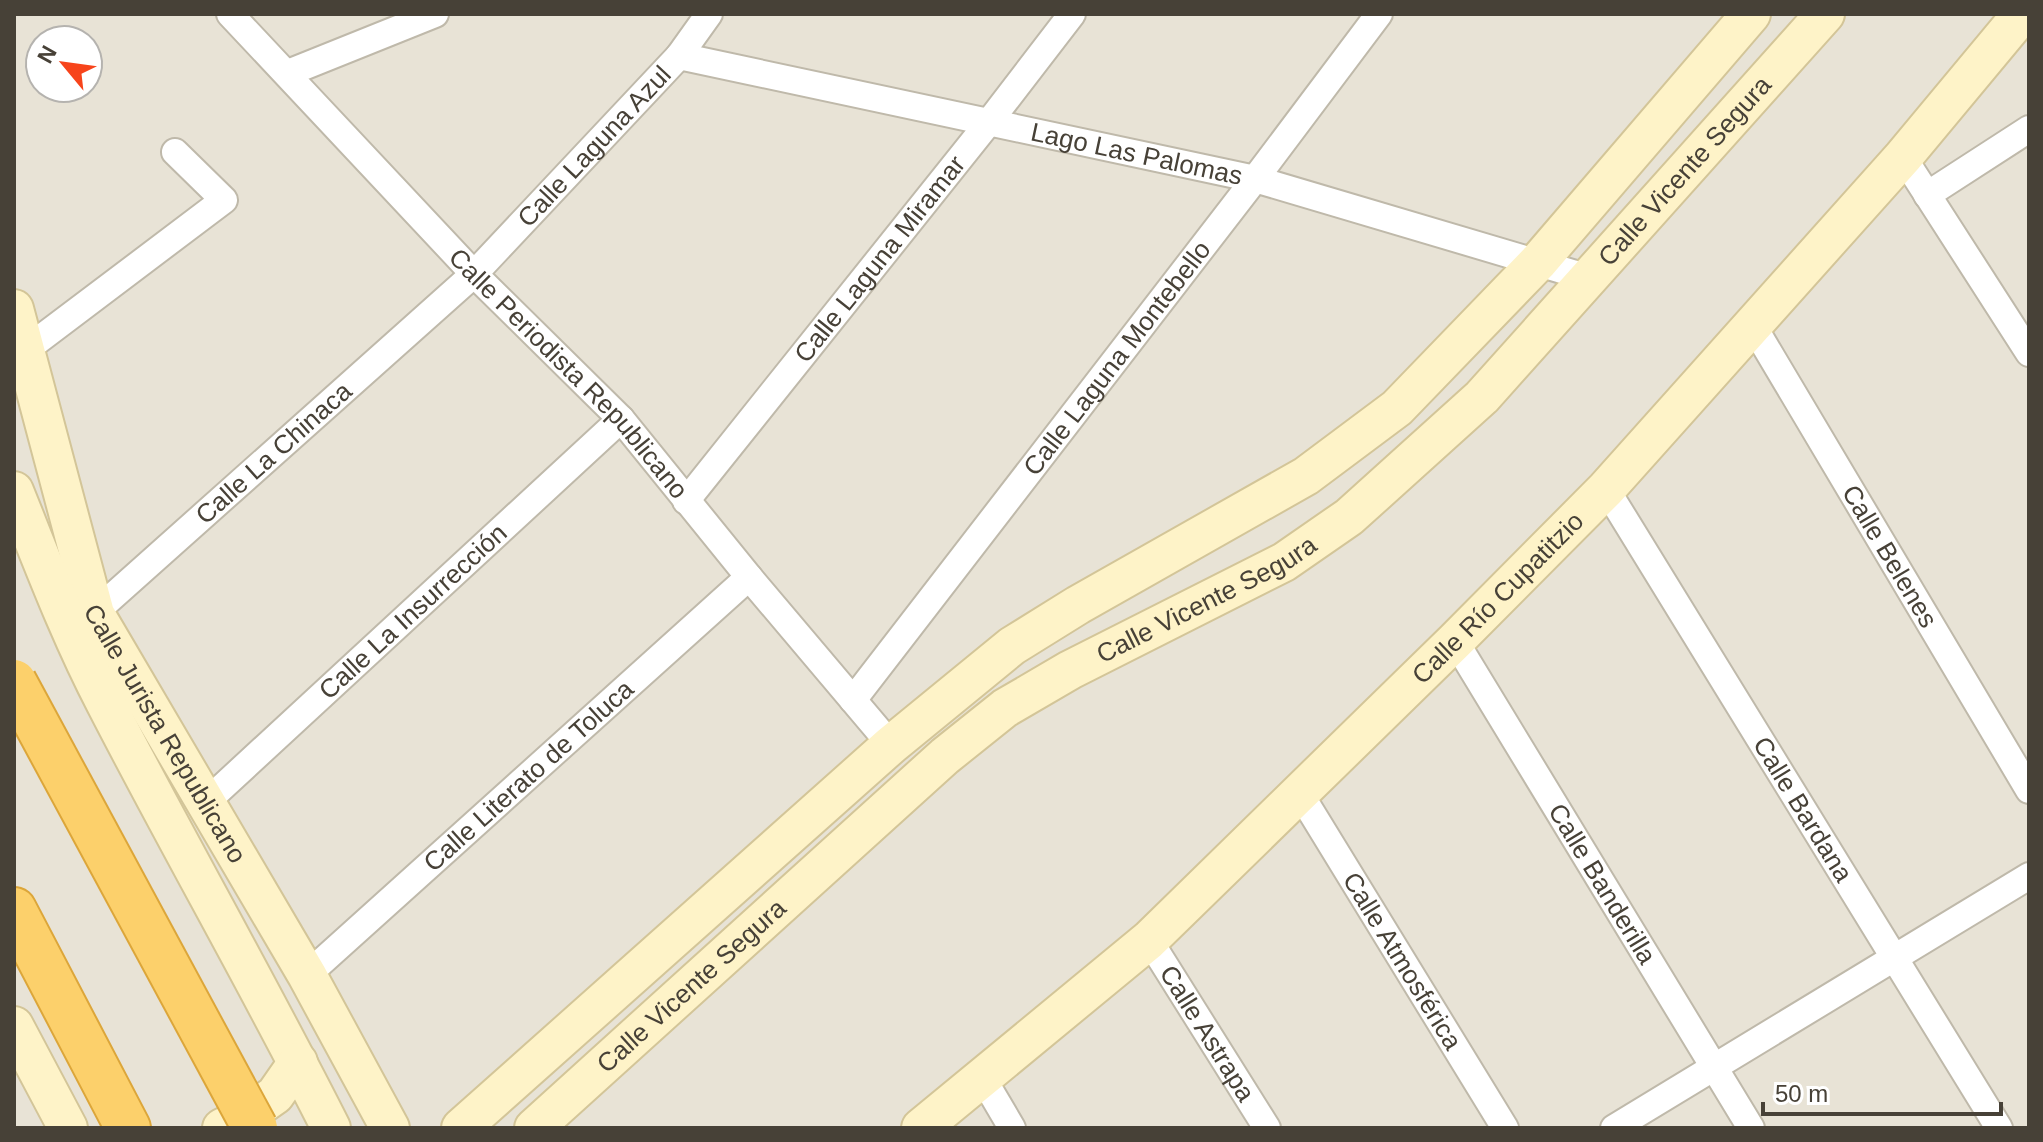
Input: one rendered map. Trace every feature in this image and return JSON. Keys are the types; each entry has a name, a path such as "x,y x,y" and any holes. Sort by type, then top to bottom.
{"highway":[{"path":"14,682 255,1128"},
{"path":"14,910 128,1128"}],"street":[{"name":"Calle Periodista Republicano","path":"230,14 474,274 621,419 891,745"},
{"path":"288,73 435,14"},
{"name":"Calle Laguna Azul","path":"474,274 679,56 709,14"},
{"name":"Calle Laguna Miramar","path":"686,501 1072,14"},
{"name":"Calle Laguna Montebello","path":"853,700 1379,14"},
{"name":"Calle Vicente Segura","path":"461,1128 891,745 1012,646 1078,605 1306,476 1397,408 1538,262 1751,14"},
{"name":"Calle Vicente Segura","path":"534,1128 945,756 1005,708 1070,670 1284,562 1349,517 1482,397 1825,14"},
{"name":"Calle Río Cupatitzio","path":"921,1128 1149,940 1606,489 1903,157 2022,14"},
{"name":"Lago Las Palomas","path":"679,56 1255,179 1589,278"},
{"path":"1927,195 2029,129"},
{"path":"24,351 224,200 175,152"},
{"path":"1903,157 2029,353"},
{"name":"Calle La Chinaca","path":"83,623 474,274"},
{"name":"Calle Jurista Republicano","path":"14,309 83,623 204,804 307,975 390,1128"},
{"name":"Calle Belenes","path":"1752,324 2029,790"},
{"name":"Calle La Insurrección","path":"204,804 621,419"},
{"name":"Calle Bardana","path":"1606,489 1999,1128"},
{"path":"14,491 83,623 105,703 331,1128"},
{"name":"Calle Literato de Toluca","path":"307,975 749,577"},
{"name":"Calle Banderilla","path":"1455,641 1751,1128"},
{"path":"961,688 986,723"},
{"name":"Calle Atmosférica","path":"1299,792 1505,1128"},
{"path":"1614,1128 2029,876"},
{"name":"Calle Astrapa","path":"1149,940 1267,1128"},
{"path":"14,1026 63,1118 103,1128"},
{"path":"222,1128 275,1095 298,1062"},
{"path":"982,1077 1012,1128"}],"shaded area":[{"path":"14,14 2029,14 2029,1128 14,1128"}]}
